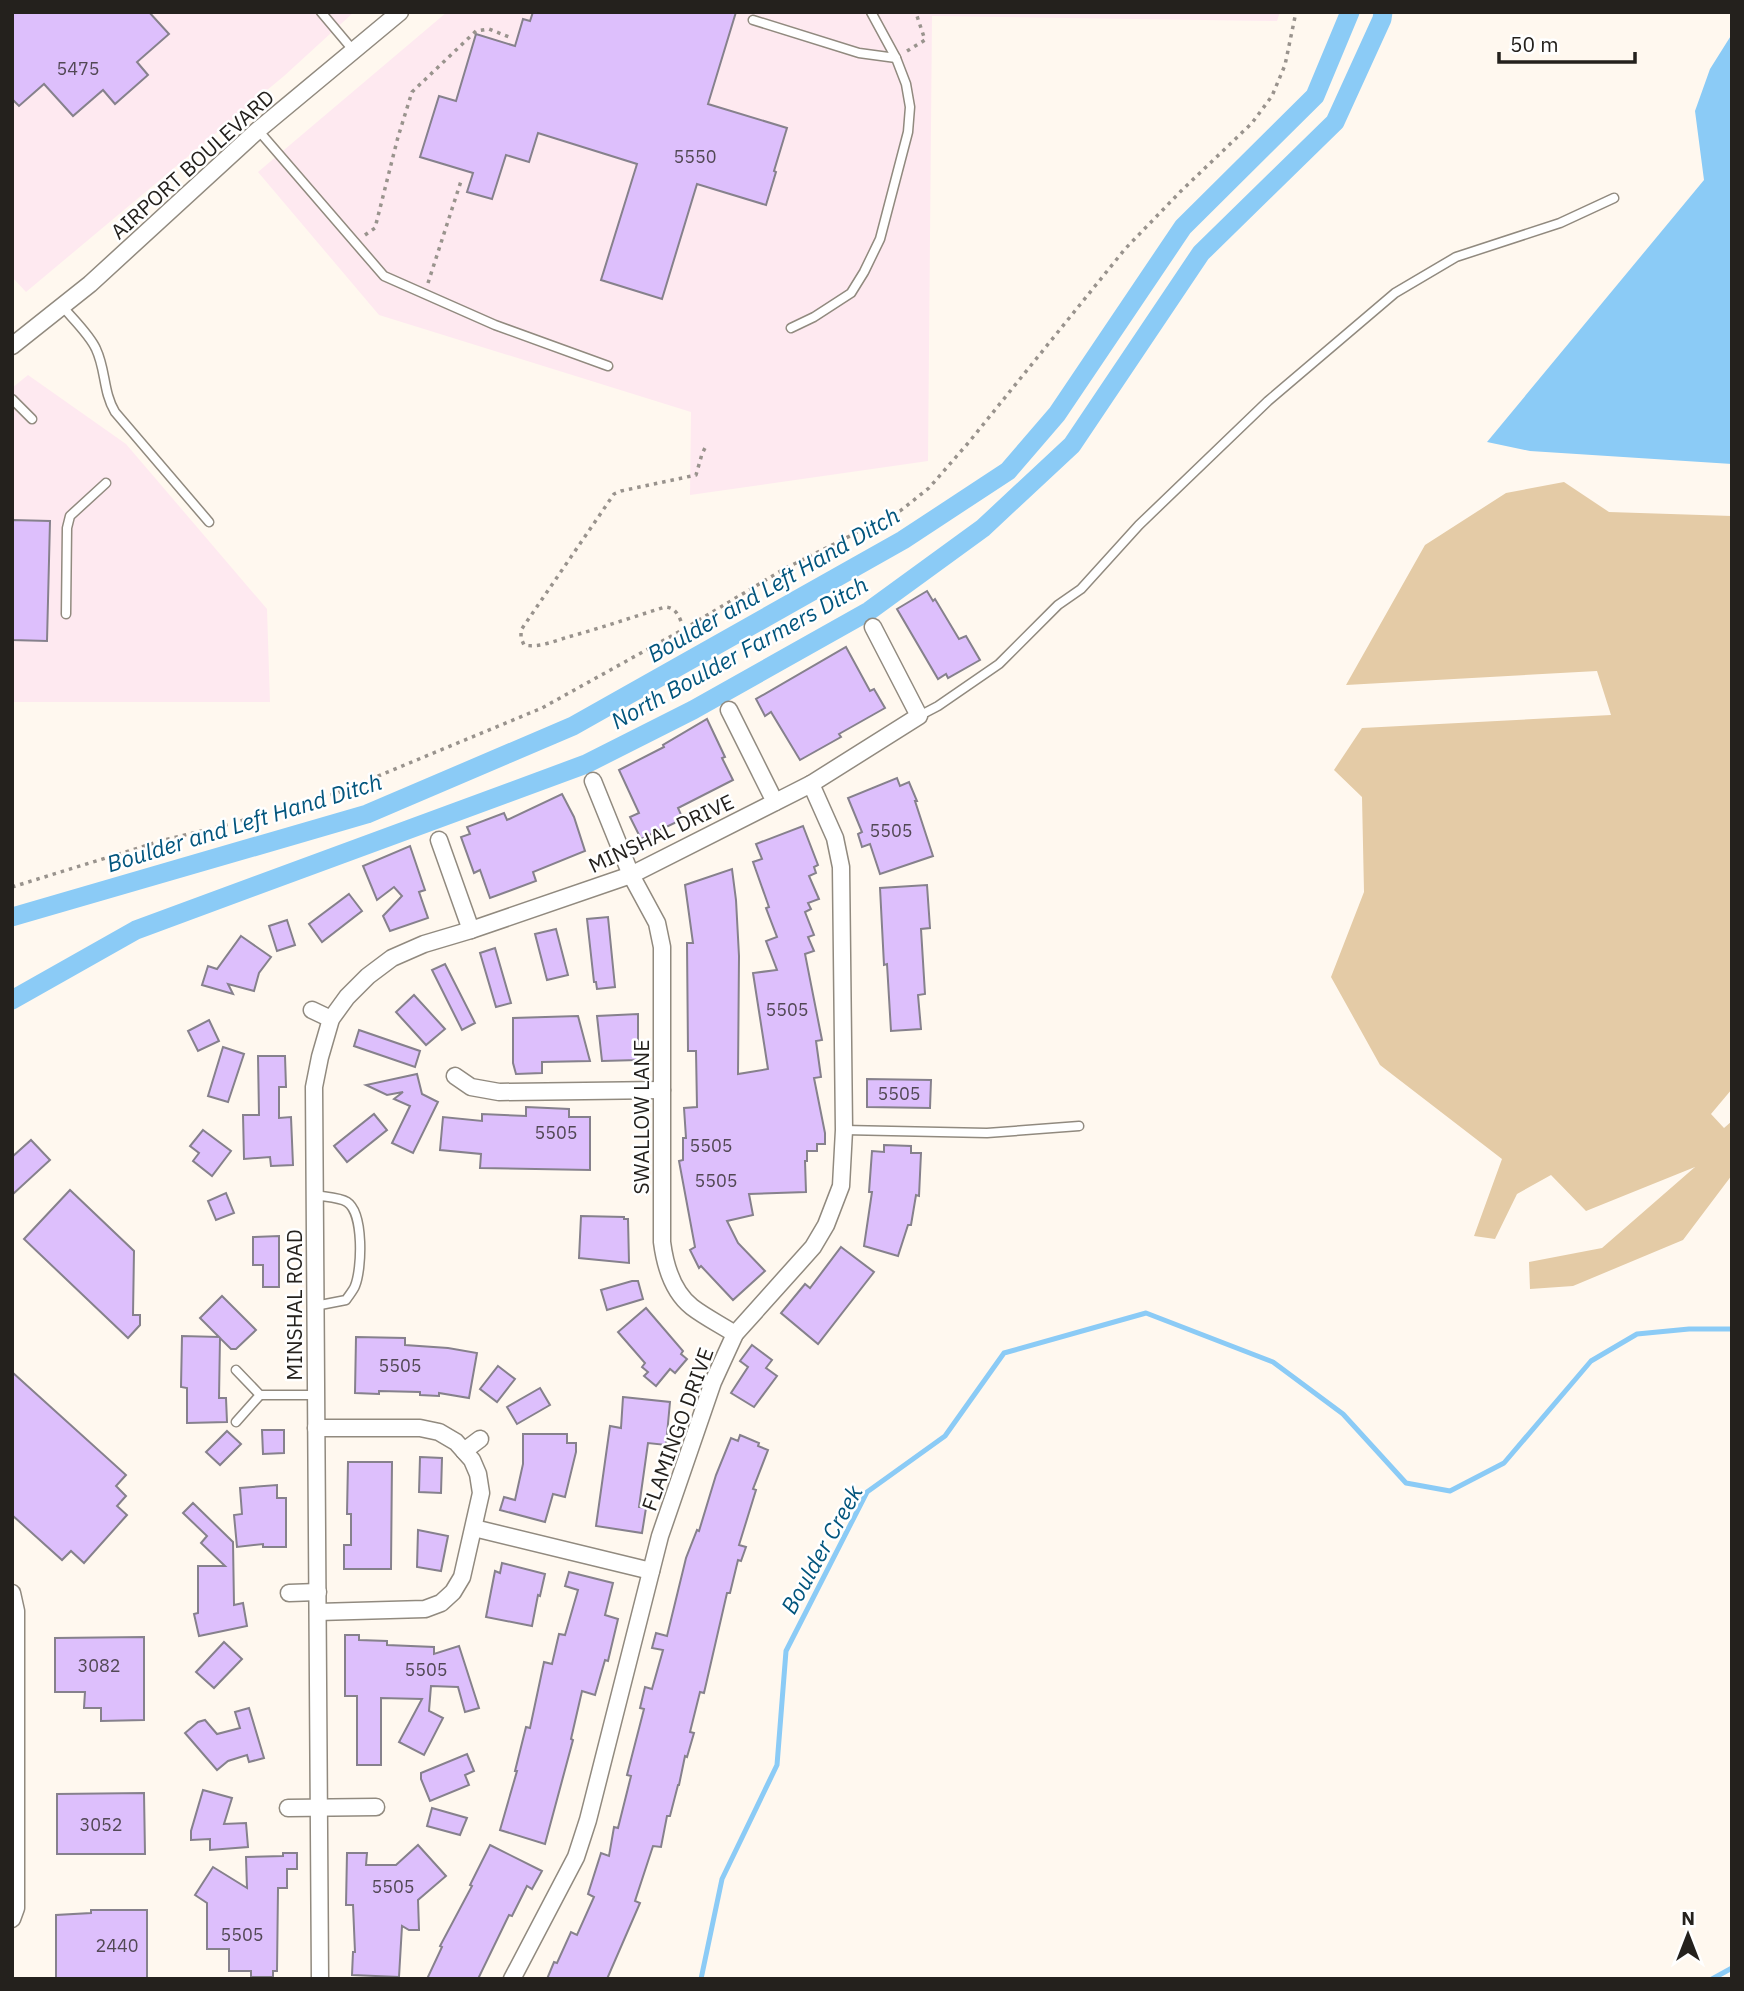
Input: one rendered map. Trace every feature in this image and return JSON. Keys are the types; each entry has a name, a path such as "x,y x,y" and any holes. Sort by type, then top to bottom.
{"street":[{"name":"AIRPORT BOULEVARD","path":"12,346 90,284 258,130 400,12"},
{"path":"873,627 919,716"},
{"path":"729,710 775,802"},
{"name":"MINSHAL DRIVE","path":"331,1019 346,997 392,958 424,944 631,875 811,784 919,716"},
{"name":"SWALLOW LANE","path":"593,781 631,875 657,923 662,947 664,1258 672,1280 690,1305 735,1334"},
{"name":"FLAMINGO DRIVE","path":"512,1979 576,1857 588,1820 660,1536 713,1382 735,1334 813,1247 826,1226 841,1186 844,1130 841,867 835,838 811,784"},
{"path":"439,840 471,930"},
{"path":"312,1010 331,1019"},
{"name":"MINSHAL ROAD","path":"320,1979 314,1087 331,1019"},
{"path":"455,1076 471,1087 499,1093 662,1090"},
{"path":"316,1427 420,1428 439,1432 456,1442 472,1460 478,1474 481,1493 462,1577 449,1605 441,1603 425,1609 318,1612"},
{"path":"464,1451 480,1439"},
{"path":"474,1528 651,1572"},
{"path":"289,1592 318,1592"},
{"path":"12,1593 16,1611 16,1908 12,1919"},
{"path":"288,1808 376,1807"}],"lane":[{"path":"321,12 353,50"},
{"path":"791,328 851,293 880,240 908,132 910,107 906,84 871,12"},
{"path":"753,20 859,53 897,61"},
{"path":"258,130 384,276 495,326 608,366"},
{"path":"919,716 999,664 1058,605 1081,589 1139,525 1268,401 1395,293 1456,257 1560,223 1614,198"},
{"path":"62,306 96,348 108,399 115,412 209,522"},
{"path":"12,400 32,419"},
{"path":"66,614 67,528 70,516 106,483"},
{"path":"844,1130 987,1133 1079,1126"},
{"path":"315,1195 346,1202 356,1213 360,1244 355,1286 346,1300 315,1306"},
{"path":"236,1370 260,1395 316,1395"},
{"path":"236,1422 260,1395"}],"path":[{"path":"897,61 925,40 916,13 918,12"},
{"path":"12,887 164,840 337,793 542,708 684,629 784,569 900,511 929,488 969,442 1125,248 1252,123 1272,96 1285,65 1296,12"},
{"path":"355,243 375,228 412,92 476,31 489,29 509,37"},
{"path":"424,295 461,178"},
{"path":"684,629 676,610 665,607 542,644 524,645 521,638 521,630 614,494 696,475 707,444"}],"shaded area":[{"path":"12,12 354,12 284,76 26,292 12,277"},
{"path":"447,12 1280,12 1277,21 932,16 928,461 690,495 691,412 379,315 258,172"},
{"path":"28,375 126,444 267,609 270,702 12,702 12,388"},
{"path":"1564,482 1609,512 1732,516 1732,1089 1711,1114 1724,1128 1732,1121 1732,1175 1683,1240 1573,1286 1530,1289 1529,1262 1602,1248 1695,1167 1586,1211 1551,1175 1517,1194 1495,1239 1474,1236 1502,1159 1380,1065 1331,977 1364,892 1362,797 1334,770 1362,728 1611,715 1597,671 1346,685 1425,545 1506,493"}],"water":[{"path":"1732,34 1732,464 1530,451 1487,442 1704,180 1695,111 1710,69"}],"building":[{"path":"12,12 149,12 169,34 137,62 148,75 115,104 103,90 73,116 44,84 19,106 12,99"},
{"path":"533,12 736,12 708,104 787,128 774,171 776,172 766,205 697,184 662,299 601,280 637,164 538,133 529,162 506,155 492,199 467,192 473,173 420,157 439,96 456,101 476,34 515,46 523,19 530,21"},
{"path":"12,520 50,521 47,641 12,640"},
{"path":"927,591 933,601 935,599 959,639 966,636 980,660 948,678 946,674 938,679 897,609"},
{"path":"846,647 870,691 874,689 885,708 800,760 771,712 765,716 756,699"},
{"path":"707,719 733,780 678,808 683,819 641,839 630,817 639,813 619,770 664,747 663,745"},
{"path":"897,778 900,786 909,782 933,856 880,874 870,844 862,847 858,834 862,832 848,798"},
{"path":"562,794 574,817 585,851 533,872 536,881 490,898 480,870 474,873 461,837 470,834 467,827 504,813 507,820"},
{"path":"803,826 818,865 814,867 816,873 809,876 819,899 808,903 811,909 805,912 814,935 808,937 814,951 805,954 822,1040 816,1041 821,1077 814,1078 825,1144 817,1144 817,1151 807,1151 806,1192 749,1194 753,1215 727,1221 738,1243 765,1271 733,1300 701,1266 699,1268 690,1250 695,1247 679,1161 683,1160 683,1138 686,1138 684,1108 697,1107 696,1051 688,1051 687,943 693,943 685,885 732,869 739,956 738,1074 768,1069 753,973 777,970 766,941 777,937 753,862 762,859 756,844"},
{"path":"410,846 425,890 419,892 428,918 390,931 383,916 402,896 394,887 377,900 363,866"},
{"path":"927,885 930,928 921,929 925,994 918,995 921,1029 891,1031 880,888"},
{"path":"349,894 362,911 322,942 309,924"},
{"path":"608,917 615,987 597,989 587,919"},
{"path":"287,920 295,945 277,951 269,926"},
{"path":"556,929 568,975 547,980 535,934"},
{"path":"241,936 271,957 259,973 254,991 228,984 233,994 202,985 208,966 217,969"},
{"path":"495,948 511,1003 496,1007 480,953"},
{"path":"445,964 475,1023 462,1030 432,970"},
{"path":"414,995 445,1029 426,1045 396,1012"},
{"path":"638,1014 638,1060 602,1061 597,1016"},
{"path":"578,1016 590,1061 542,1062 542,1073 516,1074 513,1063 513,1018"},
{"path":"209,1020 219,1041 198,1051 188,1031"},
{"path":"359,1030 420,1051 415,1067 354,1046"},
{"path":"223,1047 244,1054 228,1102 208,1096"},
{"path":"258,1056 285,1056 286,1087 279,1087 279,1118 291,1117 293,1165 271,1166 270,1157 244,1159 243,1115 259,1115"},
{"path":"417,1074 422,1094 438,1102 413,1153 392,1143 410,1106 394,1099 403,1092 387,1095 366,1085"},
{"path":"867,1079 931,1080 930,1108 867,1107"},
{"path":"526,1107 569,1109 569,1117 590,1117 590,1170 480,1168 481,1154 440,1150 443,1117 482,1121 482,1114 526,1116"},
{"path":"374,1114 387,1130 347,1162 334,1146"},
{"path":"203,1130 231,1151 212,1176 193,1161 199,1153 190,1146"},
{"path":"31,1140 50,1160 12,1195 12,1157"},
{"path":"884,1145 911,1146 911,1153 921,1153 919,1196 916,1195 911,1225 908,1225 898,1256 864,1246 872,1192 869,1192 872,1151 884,1152"},
{"path":"70,1190 134,1251 133,1315 140,1315 140,1325 128,1338 24,1239"},
{"path":"226,1193 234,1213 216,1220 208,1201"},
{"path":"581,1216 628,1219 629,1263 579,1258"},
{"path":"279,1236 279,1287 263,1287 263,1265 253,1265 253,1237"},
{"path":"841,1247 874,1272 818,1344 781,1313 805,1284 810,1288"},
{"path":"638,1281 643,1299 607,1310 601,1290"},
{"path":"222,1296 256,1330 236,1349 231,1349 220,1338 219,1398 226,1398 227,1422 187,1423 187,1388 181,1387 182,1336 219,1337 200,1318"},
{"path":"646,1308 687,1359 675,1373 670,1369 656,1386 644,1376 648,1372 642,1367 645,1363 618,1332"},
{"path":"356,1337 405,1338 405,1345 477,1353 469,1398 439,1393 439,1396 420,1395 420,1392 355,1393"},
{"path":"752,1345 772,1360 766,1368 777,1376 754,1407 731,1393 748,1367 740,1361"},
{"path":"498,1366 515,1379 497,1402 480,1389"},
{"path":"12,1372 126,1475 116,1486 126,1496 117,1506 127,1515 84,1563 71,1551 62,1560 12,1515"},
{"path":"540,1388 550,1405 517,1424 507,1407"},
{"path":"623,1397 670,1402 666,1445 648,1443 639,1507 646,1508 642,1533 596,1526 610,1426 621,1428"},
{"path":"262,1430 284,1430 284,1453 263,1454"},
{"path":"227,1431 241,1444 220,1465 206,1452"},
{"path":"523,1434 567,1434 567,1443 576,1443 565,1497 553,1494 545,1522 500,1510 504,1497 515,1500 523,1464"},
{"path":"740,1435 768,1450 753,1489 756,1490 739,1545 746,1547 741,1561 738,1560 730,1593 727,1593 704,1693 700,1692 690,1732 694,1733 687,1757 685,1756 670,1816 667,1816 661,1847 653,1846 635,1901 640,1903 607,1979 547,1979 571,1932 577,1935 594,1897 588,1894 601,1853 609,1856 614,1827 618,1828 631,1776 627,1775 644,1709 640,1708 645,1687 652,1689 663,1650 652,1648 656,1633 667,1636 686,1558 697,1530 699,1531 716,1475 731,1438 738,1441"},
{"path":"420,1457 442,1458 441,1493 419,1492"},
{"path":"348,1462 392,1462 391,1569 344,1569 344,1545 351,1545 351,1514 347,1514"},
{"path":"277,1485 277,1498 286,1498 286,1547 263,1547 263,1544 237,1547 234,1515 242,1514 240,1488"},
{"path":"193,1503 233,1542 234,1605 243,1603 247,1626 199,1636 194,1614 198,1613 198,1566 225,1566 201,1543 207,1536 183,1513"},
{"path":"418,1530 448,1536 441,1571 417,1567"},
{"path":"502,1563 545,1574 532,1626 486,1617 495,1571 500,1573"},
{"path":"569,1572 613,1583 605,1615 618,1619 608,1661 605,1660 595,1695 582,1691 571,1739 573,1740 545,1844 500,1830 526,1727 530,1728 544,1662 552,1664 559,1634 565,1635 578,1590 565,1586"},
{"path":"345,1635 359,1635 359,1640 387,1641 387,1645 434,1647 434,1654 459,1646 479,1708 465,1712 458,1687 431,1686 429,1711 443,1718 424,1755 399,1742 422,1699 381,1698 381,1765 357,1765 357,1696 345,1696"},
{"path":"144,1637 144,1720 101,1721 101,1708 84,1708 85,1692 55,1692 55,1638"},
{"path":"224,1642 242,1659 214,1688 196,1672"},
{"path":"249,1708 264,1758 249,1762 247,1755 228,1761 217,1770 185,1733 198,1722 205,1720 217,1734 240,1728 235,1712"},
{"path":"467,1754 474,1771 465,1775 469,1785 430,1801 421,1773"},
{"path":"203,1790 232,1798 224,1824 246,1823 248,1847 210,1850 210,1839 191,1840 191,1831"},
{"path":"144,1793 145,1854 57,1854 57,1794"},
{"path":"432,1808 467,1818 460,1835 427,1826"},
{"path":"418,1845 446,1876 418,1900 419,1930 409,1930 402,1926 399,1977 352,1975 355,1952 353,1905 346,1905 347,1853 367,1853 366,1865 396,1865"},
{"path":"490,1845 542,1871 532,1889 527,1886 512,1916 509,1915 478,1979 427,1979 442,1947 440,1946"},
{"path":"283,1853 297,1853 297,1869 287,1869 287,1888 278,1888 277,1971 273,1971 273,1977 251,1977 251,1971 229,1971 229,1949 207,1949 207,1903 195,1895 213,1867 247,1888 246,1857 283,1856"},
{"path":"91,1910 147,1910 147,1979 56,1979 56,1915 91,1913"}],"waterway":[{"name":"Boulder and Left Hand Ditch","path":"12,917 367,814 573,726 903,540 1008,471 1057,414 1183,227 1315,96 1350,12"},
{"name":"North Boulder Farmers Ditch","path":"12,1000 136,930 586,764 693,710 869,611 983,528 1072,445 1201,253 1335,122 1383,12"},
{"name":"Boulder Creek","path":"701,1979 722,1879 777,1765 786,1651 867,1492 945,1436 1004,1353 1146,1313 1273,1362 1343,1414 1406,1483 1450,1491 1504,1463 1591,1361 1637,1334 1689,1329 1732,1329"},
{"path":"1712,1979 1732,1968"}]}
